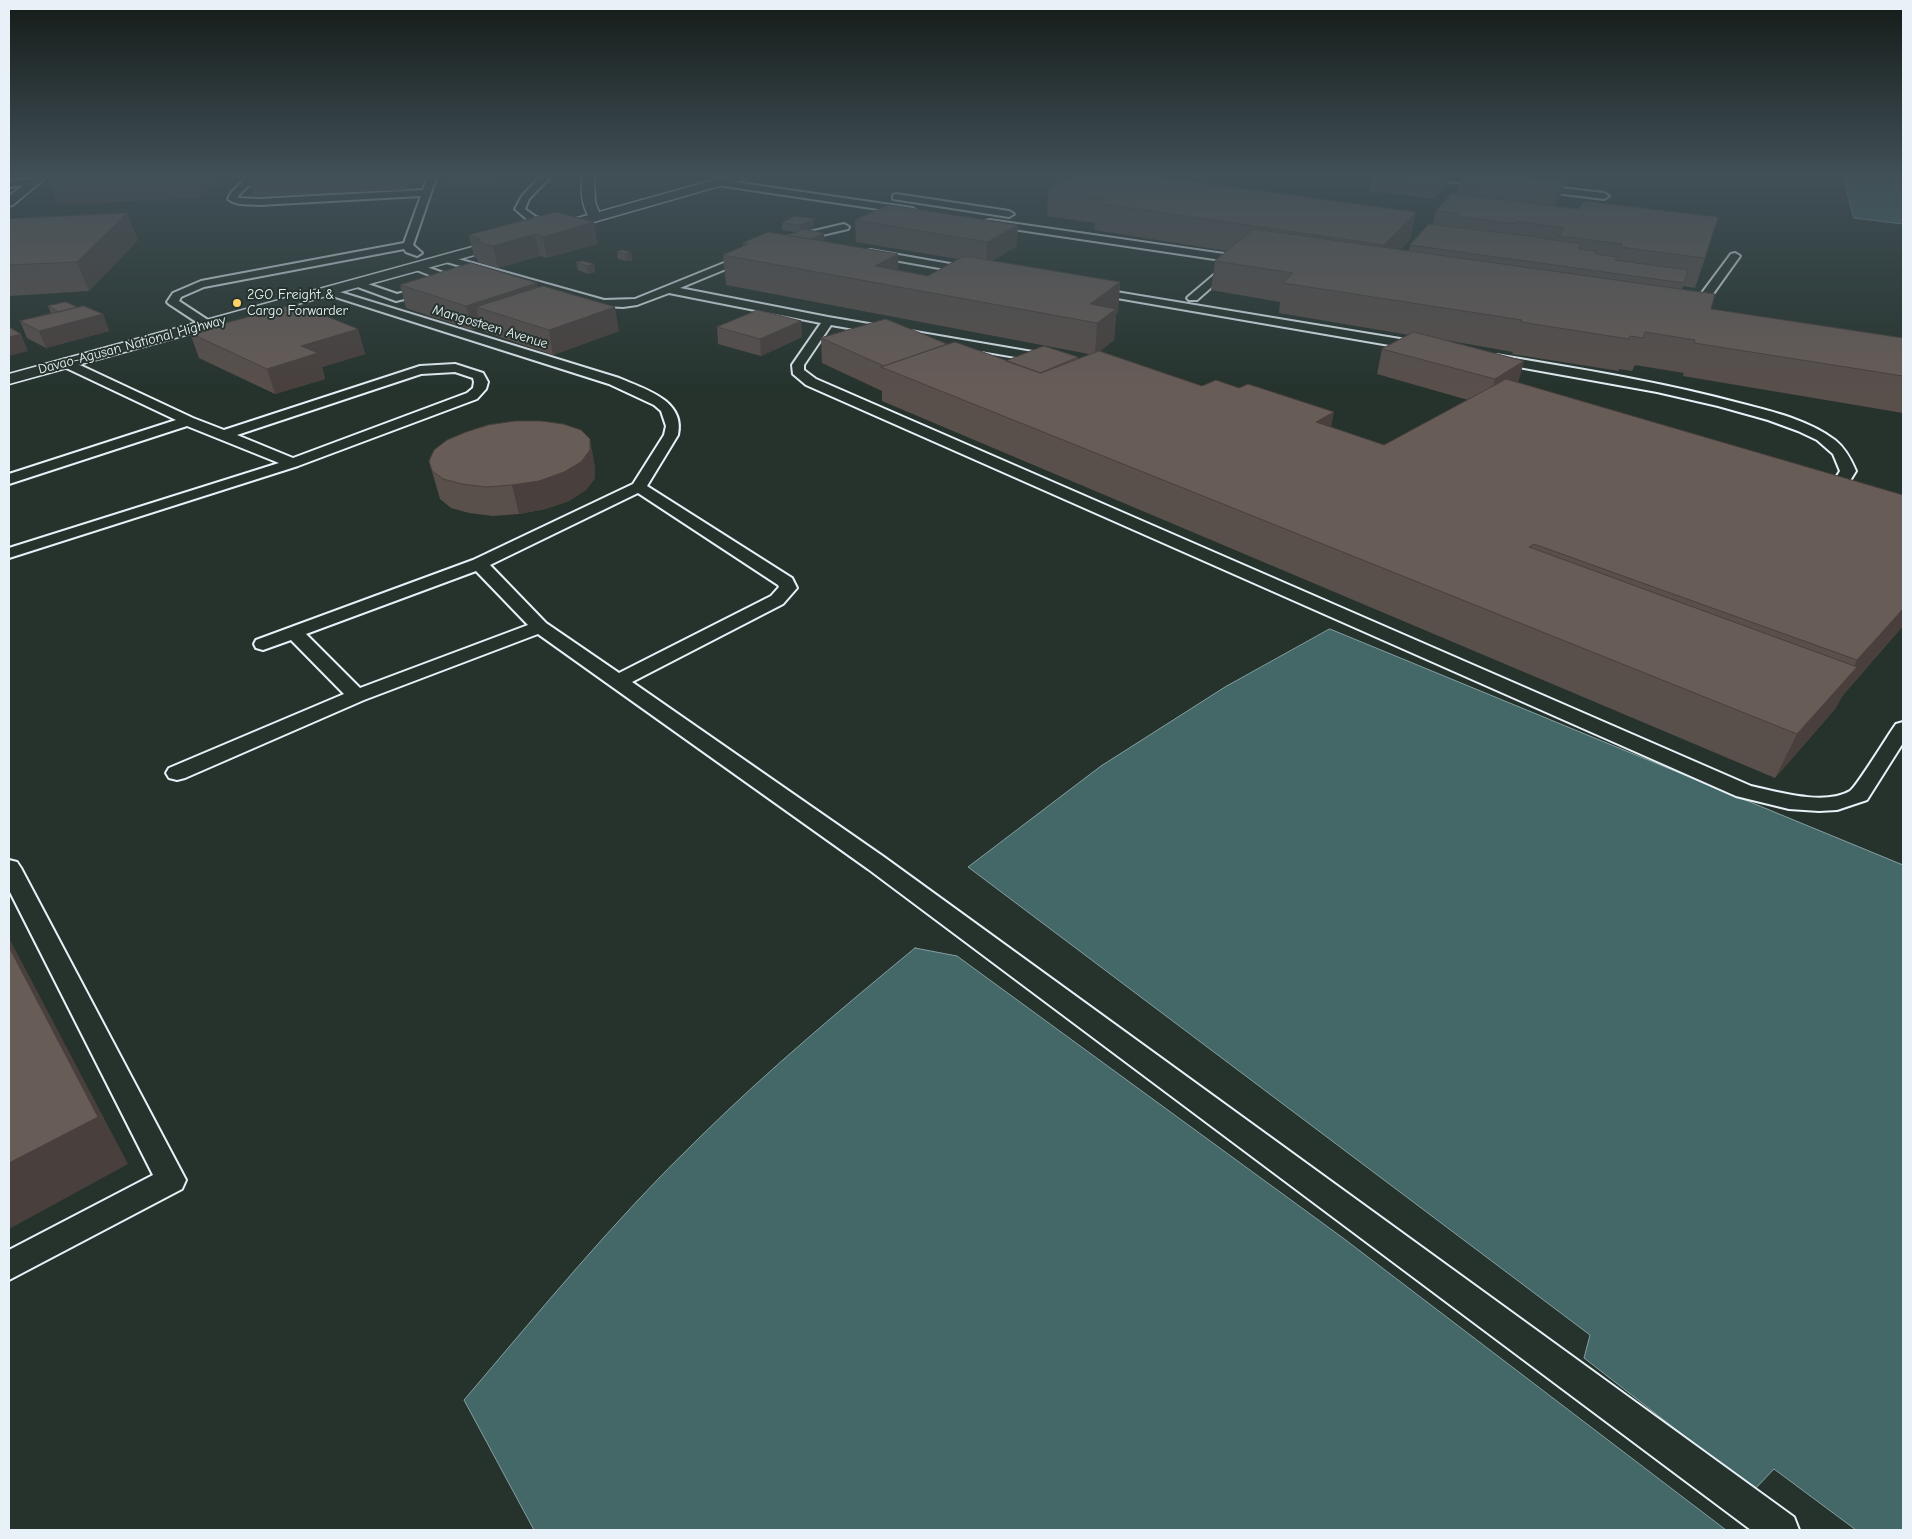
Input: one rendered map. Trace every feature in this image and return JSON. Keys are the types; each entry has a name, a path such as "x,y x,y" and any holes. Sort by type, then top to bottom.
{"main road":[{"name":"Davao-Agusan National Highway","path":"9,379 489,247"}],"lane":[{"path":"208,324 173,302 177,295 201,284 398,247"},
{"path":"409,247 410,250 443,260 603,304 637,302 764,250"},
{"path":"1154,247 1224,257 1246,256"},
{"path":"858,251 986,273"},
{"path":"1682,320 1688,319 1735,256"},
{"path":"1193,298 1235,262 1224,257"},
{"path":"359,284 396,298 432,290 453,282 451,279 418,267"},
{"path":"668,289 828,321 1066,362"},
{"path":"1084,289 1438,349"},
{"name":"Mangosteen Avenue","path":"330,292 614,381 659,402 667,409 673,426 671,435 639,487"},
{"path":"828,321 798,365 798,371 811,382 1744,790 1789,802 1819,804 1837,803 1859,795 1903,728"},
{"path":"1487,358 1671,390 1714,400 1802,428 1830,442 1843,456 1848,471 1821,508 1843,515"},
{"path":"67,363 188,421 293,463"},
{"path":"9,553 293,463 472,396 479,389 481,382 478,376 461,369 437,368 420,370 224,435"},
{"path":"9,479 188,421"},
{"path":"263,644 479,564 639,487 786,582 788,588 777,600 619,681"},
{"path":"479,564 540,628 619,681 876,863 1782,1530"},
{"path":"177,773 357,696 540,628"},
{"path":"293,632 357,696"},
{"path":"9,868 16,899 171,1180 9,1266"}],"water":[{"path":"1330,629 1903,865 1903,1530 1856,1530 1774,1469 1754,1490 1584,1358 1590,1335 968,867 1101,766 1225,687"},
{"path":"915,948 957,956 1343,1238 1726,1530 534,1530 464,1400 578,1266 668,1169 725,1113 778,1065"}],"building":[{"path":"9,247 92,247 77,262 9,265"},
{"path":"742,247 856,247 898,254 875,266 928,276 964,256 1120,282 1090,304 1116,309 1097,323 723,255"},
{"path":"1232,247 1380,247 1715,294 1711,309 1903,338 1903,376 1694,343 1695,340 1645,332 1643,338 1630,336 1629,339 1521,322 1522,320 1283,283 1293,273 1215,261"},
{"path":"1423,247 1580,247 1579,249 1597,251 1595,254 1617,257 1615,260 1688,270 1684,283"},
{"path":"1620,247 1709,247 1705,258"},
{"path":"622,250 631,252 625,254 617,252"},
{"path":"583,261 594,264 587,266 576,262"},
{"path":"471,263 537,283 466,306 400,285"},
{"path":"543,286 615,307 549,330 476,307"},
{"path":"66,302 77,307 59,312 48,306"},
{"path":"296,304 358,329 301,346 318,353 267,369 190,333"},
{"path":"84,306 103,314 39,331 20,321"},
{"path":"758,310 801,321 760,339 717,327"},
{"path":"886,319 947,344 884,366 821,338"},
{"path":"9,327 21,334 9,337"},
{"path":"1414,332 1524,361 1495,379 1382,349"},
{"path":"955,342 1041,373 1099,351 1202,386 1216,380 1239,388 1248,384 1334,412 1316,422 1384,445 1506,379 1903,495 1903,609 1857,660 1534,544 1529,547 1857,667 1797,734 881,367"},
{"path":"1044,346 1078,357 1040,373 1006,361"},
{"path":"515,421 541,421 563,424 581,430 590,439 590,450 581,462 564,472 539,481 512,485 486,487 462,484 443,479 432,471 429,461 434,450 447,440 488,425"},
{"path":"9,947 98,1117 9,1163"}],"place":[{"name":"2GO Freight & Cargo Forwarder","path":"237,303"}]}
